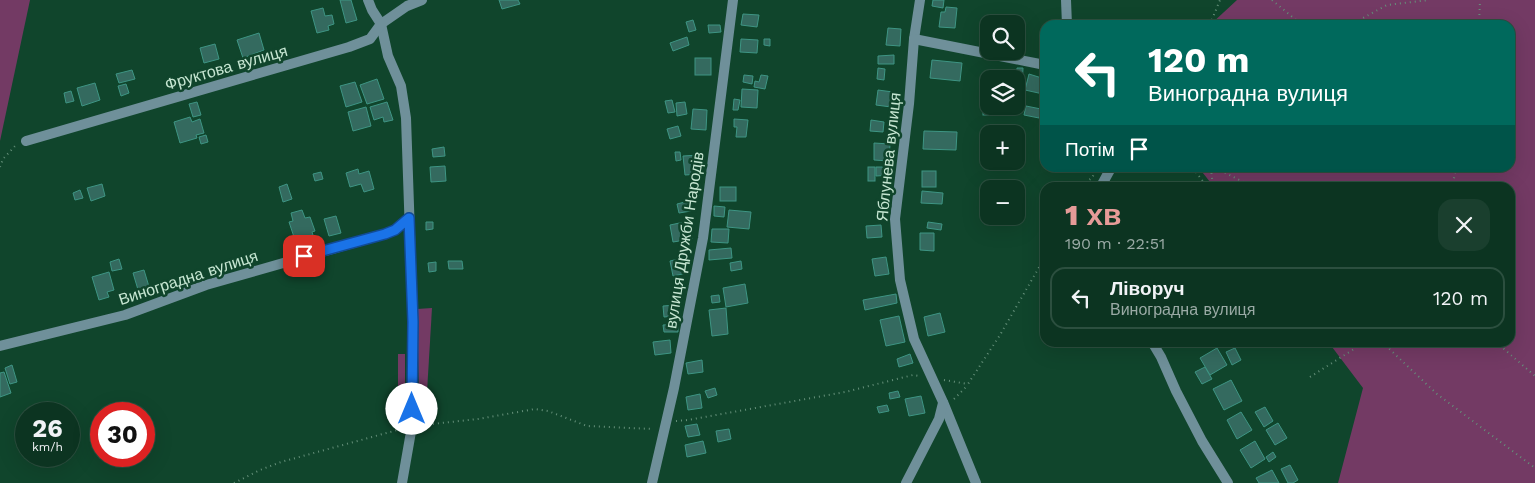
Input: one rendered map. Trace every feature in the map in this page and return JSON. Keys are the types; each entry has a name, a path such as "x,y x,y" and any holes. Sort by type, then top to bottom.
{"street":[{"path":"368,0 381,24 388,56 401,86 406,118 413,322 412,426 402,483"},
{"name":"Фруктова вулиця","path":"26,141 349,47 370,39 381,24 408,6 422,0"},
{"name":"вулиця Дружби Народів","path":"652,483 703,238 733,0"},
{"name":"Яблунева вулиця","path":"920,0 914,38 909,104 895,219 900,280 914,339 976,483"},
{"path":"1066,0 1067,20"},
{"path":"914,38 1040,64"},
{"name":"Виноградна вулиця","path":"0,346 125,315 206,285 385,234 395,230 409,218"},
{"path":"1155,347 1202,441 1228,483"},
{"path":"906,483 939,419 944,405"}],"path":[{"path":"1212,20 1220,0"},
{"path":"1272,0 1296,20"},
{"path":"1359,20 1387,5 1429,0"},
{"path":"1479,20 1480,0"},
{"path":"0,167 3,159 16,145 26,141"},
{"path":"1086,182 1092,178 1095,172"},
{"path":"1224,172 1243,182"},
{"path":"944,405 968,384 1040,266"},
{"path":"1310,377 1357,347"},
{"path":"1387,347 1437,394 1535,468"},
{"path":"1502,347 1535,376"},
{"path":"666,421 688,420 846,392 913,375 968,384"},
{"path":"234,483 281,462 412,426 478,419 535,409 548,411 587,426 650,428 663,432"}],"shaded area":[{"path":"0,0 30,0 0,141"},
{"path":"1237,0 1535,0 1535,483 1338,483 1363,388 1332,347 1515,347 1515,182 1210,182 1202,172 1515,172 1515,20 1215,20"},
{"path":"432,308 427,392 419,391 417,309"},
{"path":"398,354 405,354 405,423 398,424"}],"building":[{"path":"340,0 351,0 357,20 346,23"},
{"path":"499,0 518,0 520,4 502,9"},
{"path":"933,0 944,0 943,8 932,6"},
{"path":"946,7 957,8 955,28 939,27 941,12 945,12"},
{"path":"323,8 325,16 332,15 334,24 328,26 329,30 317,33 311,11"},
{"path":"743,14 759,15 757,27 741,25"},
{"path":"693,20 696,30 689,32 686,22"},
{"path":"708,25 720,25 721,32 709,33"},
{"path":"888,28 901,29 900,46 886,45"},
{"path":"259,33 264,50 243,58 237,40"},
{"path":"687,37 689,45 673,51 670,43"},
{"path":"741,39 758,40 757,53 740,52"},
{"path":"764,39 770,39 770,46 764,45"},
{"path":"215,44 219,59 204,63 200,48"},
{"path":"894,55 894,64 878,64 878,56"},
{"path":"695,58 711,58 711,75 695,75"},
{"path":"932,60 962,63 960,81 930,78"},
{"path":"878,68 885,69 884,80 877,79"},
{"path":"132,70 135,79 119,83 116,74"},
{"path":"1029,74 1040,77 1040,93 1025,90"},
{"path":"744,75 753,76 752,84 743,82"},
{"path":"761,75 768,76 765,89 754,87 755,81 759,82"},
{"path":"377,79 384,99 367,104 360,85"},
{"path":"355,82 362,102 346,107 340,86"},
{"path":"95,83 100,100 82,106 77,88"},
{"path":"126,84 129,93 121,96 118,86"},
{"path":"742,89 758,90 757,108 741,107"},
{"path":"878,90 893,92 891,107 876,105"},
{"path":"71,91 74,101 66,103 64,93"},
{"path":"734,99 740,100 738,110 733,110"},
{"path":"672,100 675,112 668,113 665,101"},
{"path":"197,102 201,115 193,117 189,104"},
{"path":"387,102 393,120 384,122 383,117 374,120 370,107"},
{"path":"685,102 687,114 677,116 676,103"},
{"path":"1026,106 1040,109 1039,118 1024,115"},
{"path":"366,107 371,126 353,131 348,112"},
{"path":"693,109 707,110 706,130 691,129"},
{"path":"190,117 192,122 200,119 204,133 196,135 197,138 180,143 174,122"},
{"path":"734,119 748,120 746,137 736,137 737,127 734,127"},
{"path":"871,120 884,122 883,132 870,131"},
{"path":"678,126 681,136 670,139 667,129"},
{"path":"924,131 957,132 956,150 923,149"},
{"path":"206,135 208,142 201,144 199,137"},
{"path":"874,143 890,144 889,161 874,160"},
{"path":"444,147 445,156 433,157 432,149"},
{"path":"675,152 680,152 681,160 676,161"},
{"path":"699,155 700,174 685,175 683,156"},
{"path":"445,166 446,181 431,182 430,167"},
{"path":"868,167 875,167 875,181 868,181"},
{"path":"876,167 891,167 891,175 876,176"},
{"path":"358,169 359,174 369,171 374,189 364,192 361,184 350,187 346,173"},
{"path":"922,171 936,171 936,187 922,187"},
{"path":"321,172 323,179 315,181 313,174"},
{"path":"102,184 105,196 91,201 87,188"},
{"path":"287,184 292,199 283,202 279,187"},
{"path":"720,187 736,187 736,201 720,201"},
{"path":"697,189 699,196 690,197 688,191"},
{"path":"80,190 83,198 75,200 73,193"},
{"path":"922,191 943,193 942,204 921,203"},
{"path":"689,201 691,211 679,213 677,204"},
{"path":"714,206 725,207 724,217 714,216"},
{"path":"302,210 305,218 310,217 315,231 312,232 313,235 295,240 289,222 293,221 291,213"},
{"path":"729,210 751,212 749,229 727,227"},
{"path":"336,216 341,233 329,236 324,219"},
{"path":"689,221 692,239 673,242 670,225"},
{"path":"426,222 433,222 433,229 426,230"},
{"path":"928,222 942,224 941,230 927,228"},
{"path":"881,225 882,237 867,238 866,226"},
{"path":"712,229 729,229 728,243 711,242"},
{"path":"920,233 934,233 934,251 920,250"},
{"path":"731,248 732,258 709,260 709,250"},
{"path":"886,257 889,274 875,276 872,259"},
{"path":"683,258 687,273 673,276 670,261"},
{"path":"119,259 122,269 112,271 110,262"},
{"path":"448,261 462,261 463,269 449,269"},
{"path":"741,261 742,269 731,271 730,263"},
{"path":"436,262 436,271 429,272 428,263"},
{"path":"144,270 150,290 139,293 133,273"},
{"path":"109,272 114,290 107,292 109,297 99,300 92,277"},
{"path":"745,284 748,303 726,307 723,288"},
{"path":"896,294 897,303 865,310 863,300"},
{"path":"719,295 720,302 712,303 711,296"},
{"path":"676,305 677,316 664,317 663,306"},
{"path":"726,308 728,334 712,336 709,310"},
{"path":"940,313 945,332 928,336 924,317"},
{"path":"899,316 905,342 886,346 880,320"},
{"path":"678,324 678,332 664,332 663,325"},
{"path":"670,340 671,353 655,355 653,342"},
{"path":"1217,348 1227,365 1210,375 1200,358"},
{"path":"1235,348 1241,360 1232,365 1226,352"},
{"path":"910,354 913,363 899,367 897,359"},
{"path":"702,360 703,372 688,374 686,363"},
{"path":"12,365 17,382 10,384 5,368"},
{"path":"1205,367 1212,379 1202,384 1195,372"},
{"path":"4,372 11,393 0,397 0,373"},
{"path":"1231,380 1242,401 1224,410 1213,389"},
{"path":"715,388 717,395 708,398 705,391"},
{"path":"898,391 900,397 890,399 889,393"},
{"path":"700,394 702,408 688,410 686,397"},
{"path":"921,396 925,413 909,416 905,399"},
{"path":"887,405 889,411 879,413 877,407"},
{"path":"1265,407 1273,421 1264,427 1255,412"},
{"path":"1241,412 1252,430 1237,439 1227,420"},
{"path":"1278,423 1287,438 1275,445 1266,430"},
{"path":"697,424 700,435 688,437 685,426"},
{"path":"729,429 731,439 718,442 716,431"},
{"path":"703,441 706,453 687,457 685,445"},
{"path":"1255,441 1265,459 1251,468 1240,450"},
{"path":"1273,452 1276,457 1269,462 1266,457"},
{"path":"1290,465 1298,480 1293,483 1288,483 1281,469"},
{"path":"1272,470 1279,483 1259,483 1256,478"}],"route":[{"path":"304,256 385,234 395,230 409,218 413,322 412,409"}]}
